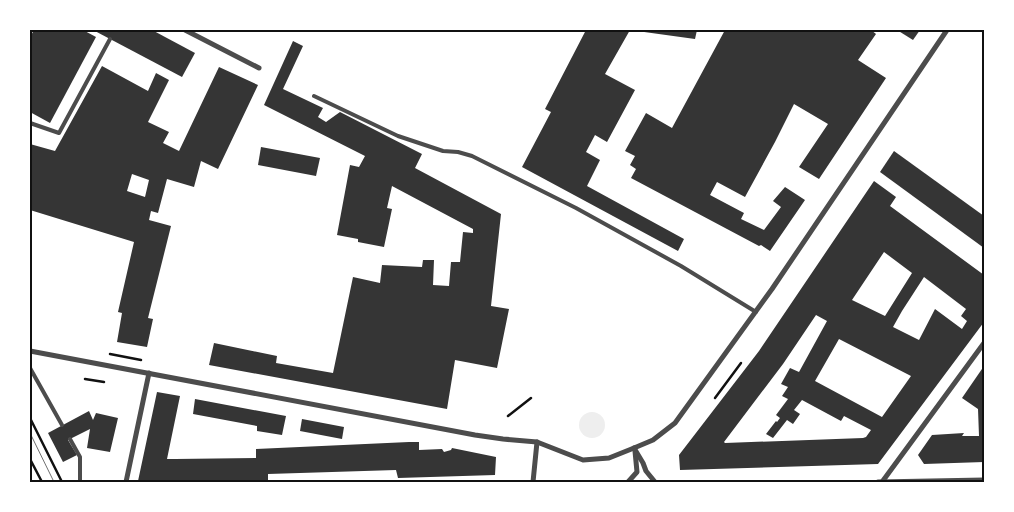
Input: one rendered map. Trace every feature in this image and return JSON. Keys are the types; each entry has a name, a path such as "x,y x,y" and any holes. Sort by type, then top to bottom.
{"street":[{"path":"185,30 259,68"},
{"path":"30,351 503,439 537,442 583,460 609,458 653,440 675,423 756,312 947,30"},
{"path":"882,482 984,343"},
{"path":"126,482 149,373"},
{"path":"533,482 537,442"},
{"path":"628,482 637,472 634,448"},
{"path":"634,448 644,463 646,471 655,482"},
{"path":"878,482 984,480"}],"lane":[{"path":"30,123 60,132 110,39"},
{"path":"314,96 398,136 443,151 458,152 472,156 576,208 681,266 756,312"},
{"path":"30,368 62,425"},
{"path":"70,439 80,457 80,482"}],"path":[{"path":"110,354 141,360"},
{"path":"715,398 741,363"},
{"path":"85,379 104,382"},
{"path":"508,416 531,398"},
{"path":"30,418 62,482"},
{"path":"30,459 42,482"}],"shaded area":[{"path":"592,412 601,416 605,425 601,434 592,438 583,434 579,425 583,416"}],"building":[{"path":"34,30 83,30 96,37 50,123 30,112 30,37"},
{"path":"93,30 152,30 195,53 182,77"},
{"path":"586,30 630,30 605,74 635,90 607,142 595,135 586,152 600,160 587,186 684,239 678,251 522,167 551,112 545,109"},
{"path":"637,30 697,30 695,39"},
{"path":"725,30 871,30 876,34 858,60 886,78 819,179 799,167 828,124 794,104 745,197 717,182 710,195 744,213 741,219 764,230 781,207 773,201 785,187 805,200 770,251 631,178 636,169 630,165 635,156 625,151 646,113 672,128"},
{"path":"897,30 920,30 913,40"},
{"path":"293,41 303,46 283,89 323,108 318,117 326,122 340,112 422,154 415,168 501,214 491,306 509,309 497,368 455,360 447,409 209,365 214,343 277,356 276,363 333,373 353,277 380,283 382,265 422,267 423,260 434,260 433,285 449,286 451,262 460,262 463,232 473,233 473,229 392,186 387,208 392,209 384,247 358,242 358,239 337,235 350,165 359,167 365,156 264,105"},
{"path":"102,66 148,91 156,73 169,80 148,122 169,132 163,143 179,151 219,67 258,85 218,169 201,161 194,187 167,179 158,213 151,211 149,220 171,226 148,318 153,319 147,347 117,342 122,313 118,312 134,242 30,210 30,144 55,151","holes":["132,174 149,180 145,197 127,191"]},
{"path":"261,147 320,158 316,176 258,165"},
{"path":"894,151 984,216 984,248 880,172"},
{"path":"874,181 896,197 890,206 984,275 984,322 878,464 680,470 679,455 759,351","holes":["884,252 912,273 885,316 852,300","924,277 966,309 961,316 967,321 962,329 935,309 919,340 893,327","816,315 827,321 799,372 790,368 781,384 788,387 782,396 788,399 776,415 780,418 766,434 773,438 787,420 793,424 800,414 794,410 802,400 841,421 844,416 871,430 866,437 725,443","839,339 911,376 882,417 815,381"]},
{"path":"984,366 984,462 924,464 918,455 932,435 964,433 962,436 979,436 978,409 962,398"},
{"path":"157,392 180,396 167,459 256,458 256,449 419,442 419,450 442,449 444,452 452,448 496,457 495,475 398,478 396,470 268,474 268,482 139,482"},
{"path":"195,399 286,416 282,435 257,431 257,426 193,414"},
{"path":"89,411 93,420 96,413 118,418 110,452 87,448 90,429 68,440 77,455 63,462 48,433"},
{"path":"302,419 344,427 342,439 300,431"}],"tram line":[{"path":"30,433 54,482"}]}
